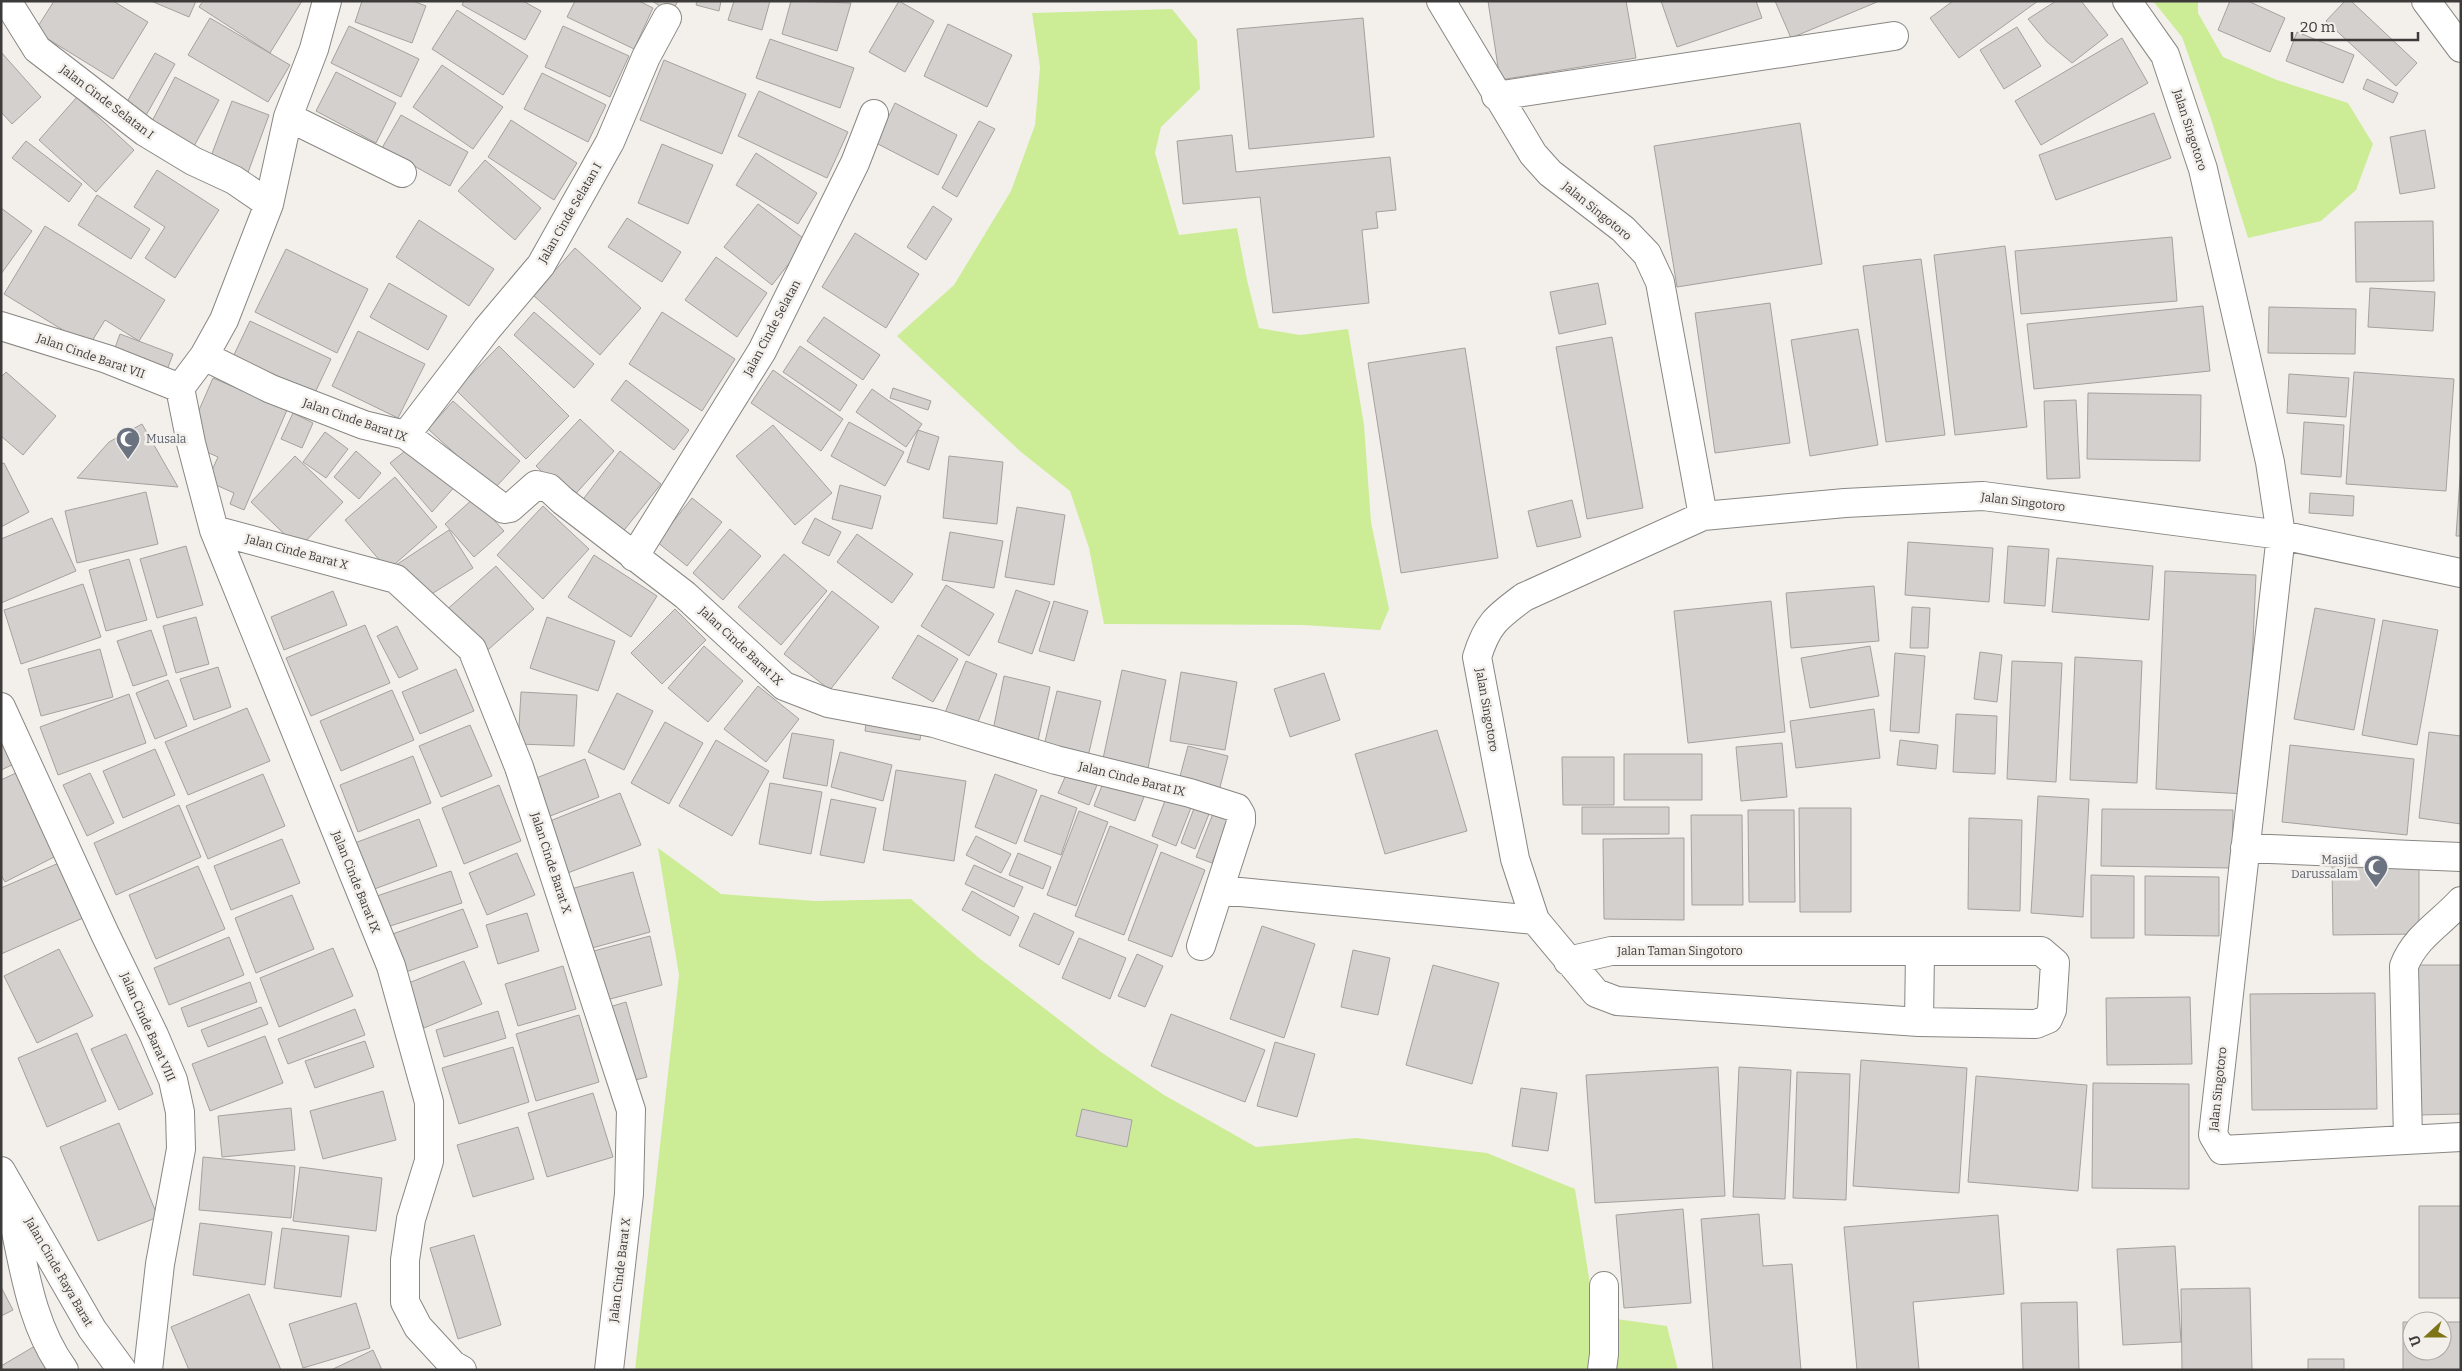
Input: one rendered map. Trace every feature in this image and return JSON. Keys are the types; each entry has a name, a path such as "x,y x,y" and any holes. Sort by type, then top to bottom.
{"street":[{"path":"180,388 204,356 224,320 269,204 288,117 314,49 327,1"},
{"name":"Jalan Singotoro","path":"1441,1 1496,96 1533,154 1550,173 1623,229 1647,254 1660,282 1703,516"},
{"name":"Jalan Singotoro","path":"2127,1 2165,55 2203,169 2270,462 2281,535 2213,1135 2217,1145 2222,1150 2461,1137"},
{"path":"2426,1 2461,48"},
{"name":"Jalan Cinde Selatan I","path":"14,5 37,49 145,132 193,161 234,180 269,204"},
{"name":"Jalan Cinde Selatan I","path":"406,435 487,329 541,265 610,142 646,57 666,18"},
{"path":"1496,96 1894,36"},
{"name":"Jalan Cinde Selatan","path":"634,557 762,351 855,163 874,114"},
{"path":"288,117 402,173"},
{"name":"Jalan Cinde Barat VII","path":"1,326 107,359 180,388"},
{"name":"Jalan Cinde Barat IX","path":"204,356 271,389 364,425 406,435 504,509 510,508 536,485 549,488 634,557 685,595 784,686 806,696 828,703 934,723 1056,760 1190,793 1237,808 1241,815 1241,822 1201,946"},
{"name":"Jalan Cinde Barat IX","path":"180,388 191,443 214,530 391,966 428,1102 429,1161 411,1219 405,1260 405,1302 418,1327 453,1365 462,1370"},
{"name":"Jalan Singotoro","path":"1568,961 1534,920 1515,859 1478,657 1484,634 1500,615 1524,597 1703,516 1845,503 1983,496 2281,535 2461,573"},
{"name":"Jalan Cinde Barat X","path":"214,530 396,578 472,649 519,767 631,1110 629,1194 609,1370"},
{"name":"Jalan Cinde Barat VIII","path":"1,707 105,934 154,1035 173,1080 180,1112 181,1149 160,1264 148,1370"},
{"path":"2245,848 2461,857"},
{"path":"1219,890 1534,920"},
{"path":"2408,1139 2404,966 2409,953 2429,928 2461,901"},
{"name":"Jalan Taman Singotoro","path":"1611,951 2041,951 2055,963 2052,1010 2048,1019 2036,1024 1919,1022 1617,1001 1596,993 1568,961 1611,951"},
{"path":"1919,1022 1920,952"},
{"path":"2,1173 33,1305 44,1336 64,1370"},
{"name":"Jalan Cinde Raya Barat","path":"2,1173 92,1329 122,1370"},
{"path":"1602,1370 1604,1354 1604,1286"}],"green space":[{"path":"2153,1 2198,1 2198,13 2223,57 2277,80 2348,103 2373,144 2356,190 2321,221 2248,238 2212,122 2182,37"},
{"path":"1172,9 1197,40 1200,89 1161,127 1155,153 1179,235 1237,228 1259,328 1300,335 1348,329 1364,425 1371,522 1389,609 1380,630 1303,625 1104,624 1089,548 1070,491 1021,452 897,336 954,285 1011,191 1035,125 1040,67 1032,13"},
{"path":"658,848 721,894 815,901 911,899 979,958 1101,1052 1164,1095 1256,1147 1356,1138 1487,1153 1575,1189 1595,1316 1667,1326 1678,1370 635,1370 679,975"}],"building":[{"path":"54,1 113,1 148,22 113,79 35,31"},
{"path":"151,1 196,1 189,17"},
{"path":"203,1 302,1 270,53 199,7"},
{"path":"362,1 413,1 426,6 412,43 355,22"},
{"path":"464,1 523,1 541,11 525,40 462,5"},
{"path":"575,1 639,1 653,8 634,49 567,17"},
{"path":"652,1 678,1 671,13"},
{"path":"697,1 721,1 719,11 696,5"},
{"path":"734,1 770,1 762,30 728,20"},
{"path":"791,1 851,3 837,51 782,34"},
{"path":"899,1 934,21 905,72 869,52"},
{"path":"1488,1 1626,1 1636,58 1500,80"},
{"path":"1661,1 1756,1 1762,18 1677,47"},
{"path":"1775,1 1877,1 1877,2 1791,38"},
{"path":"1953,1 2038,1 1959,58 1930,18"},
{"path":"2056,1 2081,1 2108,35 2072,63 2047,42 2028,19"},
{"path":"2230,1 2248,1 2285,18 2270,52 2218,30"},
{"path":"2345,1 2351,1 2417,63 2396,86 2326,21"},
{"path":"457,10 528,56 503,95 432,49"},
{"path":"210,18 290,65 268,102 188,55"},
{"path":"1363,18 1374,137 1249,149 1237,29"},
{"path":"948,24 1012,55 987,107 924,76"},
{"path":"349,26 419,59 401,97 331,63"},
{"path":"563,26 629,56 610,97 545,67"},
{"path":"2017,27 2041,66 2004,89 1980,50"},
{"path":"2297,32 2354,55 2343,83 2286,61"},
{"path":"2122,38 2148,83 2041,145 2015,101"},
{"path":"770,39 854,68 840,108 756,78"},
{"path":"1,52 41,97 12,124 1,112"},
{"path":"155,53 175,64 144,119 124,107"},
{"path":"664,60 746,94 722,154 640,120"},
{"path":"442,65 503,107 473,149 413,107"},
{"path":"336,72 396,103 376,143 316,111"},
{"path":"542,73 606,105 588,142 524,109"},
{"path":"175,77 219,100 192,150 149,127"},
{"path":"2367,79 2398,93 2393,103 2363,89"},
{"path":"759,91 848,132 827,178 738,136"},
{"path":"77,97 134,150 96,192 39,140"},
{"path":"232,101 269,115 246,178 208,164"},
{"path":"895,103 957,135 938,175 876,143"},
{"path":"2154,113 2171,158 2056,200 2039,155"},
{"path":"401,115 468,152 450,186 382,148"},
{"path":"511,120 577,163 554,200 488,157"},
{"path":"979,121 995,129 957,197 942,188"},
{"path":"1800,123 1822,264 1677,287 1654,146"},
{"path":"2425,130 2435,188 2400,194 2390,137"},
{"path":"1232,135 1236,172 1390,157 1396,210 1376,212 1378,228 1362,230 1369,303 1273,313 1260,197 1183,204 1177,141"},
{"path":"26,141 82,184 69,202 12,158"},
{"path":"662,144 713,165 688,224 638,203"},
{"path":"756,153 817,193 798,224 736,185"},
{"path":"485,160 541,208 515,240 458,191"},
{"path":"157,170 219,210 175,278 145,258 165,227 134,207"},
{"path":"97,195 150,229 131,259 78,225"},
{"path":"758,204 807,241 772,285 724,247"},
{"path":"933,206 952,219 926,260 907,247"},
{"path":"1,208 32,231 1,274"},
{"path":"627,218 681,252 662,282 608,247"},
{"path":"419,220 494,269 469,306 396,257"},
{"path":"2433,221 2434,281 2356,282 2355,222"},
{"path":"45,226 165,300 139,341 105,320 89,346 4,294"},
{"path":"855,233 919,274 886,328 822,287"},
{"path":"2172,237 2177,301 2021,314 2015,251"},
{"path":"2005,246 2027,427 1955,435 1934,255"},
{"path":"575,248 641,308 600,355 533,295"},
{"path":"286,249 368,289 337,353 255,312"},
{"path":"716,257 767,293 737,337 685,300"},
{"path":"1921,259 1945,435 1886,442 1863,266"},
{"path":"389,283 447,316 428,350 370,317"},
{"path":"1598,283 1606,324 1559,334 1550,292"},
{"path":"2370,288 2435,292 2433,331 2368,327"},
{"path":"1770,303 1790,443 1715,453 1695,313"},
{"path":"2203,306 2210,371 2034,389 2027,324"},
{"path":"2269,307 2356,309 2355,354 2268,353"},
{"path":"534,312 594,364 574,388 514,335"},
{"path":"662,312 735,359 702,411 629,364"},
{"path":"824,317 880,355 863,380 807,341"},
{"path":"250,321 331,359 312,399 231,361"},
{"path":"1858,329 1878,445 1810,456 1791,340"},
{"path":"358,331 425,364 398,418 332,386"},
{"path":"120,334 173,354 164,378 111,359"},
{"path":"1612,337 1643,508 1587,519 1556,347"},
{"path":"499,346 569,416 526,459 456,390"},
{"path":"800,346 857,385 840,411 783,372"},
{"path":"1465,348 1498,558 1401,573 1368,363"},
{"path":"773,370 843,419 821,451 751,403"},
{"path":"6,372 56,416 23,455 1,436 1,377"},
{"path":"2354,372 2454,379 2446,491 2346,484"},
{"path":"2289,374 2349,378 2346,417 2287,413"},
{"path":"213,378 287,410 244,510 230,504 234,493 207,481 218,457 193,446 193,424"},
{"path":"626,380 689,430 674,450 611,400"},
{"path":"893,388 931,401 928,410 890,398"},
{"path":"872,389 922,424 906,447 856,412"},
{"path":"2088,393 2201,395 2200,461 2087,459"},
{"path":"2076,400 2080,478 2047,479 2044,401"},
{"path":"453,401 520,461 494,489 428,429"},
{"path":"293,413 313,423 302,448 281,439"},
{"path":"580,419 614,451 571,499 536,466"},
{"path":"849,422 904,452 885,486 831,456"},
{"path":"2304,422 2344,425 2341,477 2301,474"},
{"name":"Musala","path":"142,424 178,487 77,478 109,442"},
{"path":"773,425 832,493 795,525 736,456"},
{"path":"918,430 939,437 929,470 907,462"},
{"path":"325,432 348,449 326,478 303,462"},
{"path":"410,447 458,483 432,512 390,463"},
{"path":"356,451 381,473 359,499 334,477"},
{"path":"620,451 661,484 621,534 581,502"},
{"path":"295,456 343,502 299,548 251,502"},
{"path":"949,456 1003,462 997,524 943,518"},
{"path":"4,463 29,512 1,527 1,464"},
{"path":"2461,464 2461,536 2456,536"},
{"path":"395,477 437,527 388,570 345,520"},
{"path":"840,485 881,496 872,529 832,519"},
{"path":"146,492 158,544 77,563 65,511"},
{"path":"2310,493 2354,496 2353,516 2309,513"},
{"path":"474,498 504,531 474,557 445,524"},
{"path":"692,498 722,522 687,566 657,542"},
{"path":"1572,500 1581,537 1537,547 1528,511"},
{"path":"543,506 589,549 543,599 497,555"},
{"path":"1017,507 1065,515 1054,585 1005,577"},
{"path":"52,518 76,571 1,603 1,539"},
{"path":"815,518 841,532 829,556 802,543"},
{"path":"730,529 761,556 723,600 693,573"},
{"path":"449,530 473,568 422,600 396,565"},
{"path":"950,532 1003,541 994,588 942,580"},
{"path":"857,534 913,574 892,603 837,562"},
{"path":"1908,542 1993,548 1989,602 1905,595"},
{"path":"186,546 203,605 157,618 140,559"},
{"path":"2008,546 2049,549 2045,606 2004,603"},
{"path":"784,554 827,591 781,645 738,607"},
{"path":"594,555 657,596 631,637 568,597"},
{"path":"2057,558 2153,566 2149,620 2052,612"},
{"path":"129,559 147,620 106,631 89,570"},
{"path":"496,566 534,609 481,656 443,613"},
{"path":"2165,571 2256,575 2246,794 2156,789"},
{"path":"83,584 101,637 21,664 4,610"},
{"path":"946,585 994,614 969,656 921,626"},
{"path":"1874,586 1879,641 1791,648 1786,593"},
{"path":"1016,590 1050,602 1032,654 998,642"},
{"path":"333,591 347,625 284,650 271,617"},
{"path":"832,591 879,627 830,690 784,654"},
{"path":"1054,601 1088,611 1074,661 1039,651"},
{"path":"1771,601 1785,732 1688,743 1674,611"},
{"path":"1912,607 1930,608 1928,648 1910,648"},
{"path":"2315,608 2375,619 2354,730 2294,719"},
{"path":"675,609 706,640 662,684 631,653"},
{"path":"196,617 209,664 176,673 163,626"},
{"path":"547,617 615,641 598,691 530,668"},
{"path":"2383,620 2438,630 2417,745 2362,735"},
{"path":"365,625 390,683 311,716 286,658"},
{"path":"397,626 418,669 399,678 377,636"},
{"path":"151,630 167,675 133,686 117,641"},
{"path":"918,635 958,659 933,702 892,678"},
{"path":"704,646 743,681 708,722 668,688"},
{"path":"1870,646 1879,696 1810,708 1801,658"},
{"path":"100,649 113,697 41,716 28,669"},
{"path":"1980,652 2002,655 1997,702 1974,699"},
{"path":"1895,653 1925,656 1919,733 1890,731"},
{"path":"2075,657 2142,661 2137,783 2070,780"},
{"path":"966,661 997,674 974,732 942,720"},
{"path":"2012,661 2062,663 2056,782 2007,779"},
{"path":"218,667 231,707 194,720 180,679"},
{"path":"456,669 474,711 420,734 402,692"},
{"path":"1122,670 1166,680 1146,778 1101,768"},
{"path":"1181,672 1237,682 1225,750 1170,741"},
{"path":"1324,673 1340,720 1290,737 1274,689"},
{"path":"1004,676 1050,687 1037,745 992,735"},
{"path":"168,680 187,726 155,739 136,693"},
{"path":"758,686 799,719 766,762 724,729"},
{"path":"392,690 414,740 341,771 320,721"},
{"path":"1057,691 1101,701 1087,761 1043,750"},
{"path":"521,692 577,695 574,746 518,744"},
{"path":"617,693 653,711 624,770 588,752"},
{"path":"129,694 146,743 58,775 40,727"},
{"path":"247,708 270,761 188,795 165,742"},
{"path":"1874,709 1880,758 1796,768 1790,721"},
{"path":"1956,714 1997,716 1995,774 1953,772"},
{"path":"867,716 922,725 920,740 865,731"},
{"path":"665,722 703,743 669,804 631,783"},
{"path":"470,725 492,776 441,797 419,746"},
{"path":"1437,730 1467,831 1385,854 1355,754"},
{"path":"2429,732 2461,736 2461,824 2419,818"},
{"path":"792,733 834,740 827,786 783,778"},
{"path":"1,737 14,764 1,770"},
{"path":"716,740 769,771 732,836 679,806"},
{"path":"1900,740 1938,745 1936,769 1897,765"},
{"path":"1782,743 1787,797 1741,801 1736,747"},
{"path":"2290,745 2414,759 2407,835 2282,822"},
{"path":"1188,746 1228,756 1218,795 1178,784"},
{"path":"155,749 175,795 123,818 103,771"},
{"path":"840,752 892,765 883,801 831,787"},
{"path":"1624,754 1702,754 1702,800 1624,800"},
{"path":"413,756 431,803 358,832 340,785"},
{"path":"1562,757 1614,757 1614,805 1563,805"},
{"path":"585,759 599,797 545,818 531,780"},
{"path":"1069,768 1099,780 1089,805 1058,793"},
{"path":"896,770 966,781 954,861 883,850"},
{"path":"18,772 60,854 5,882 1,875 1,780"},
{"path":"90,773 114,823 87,836 63,785"},
{"path":"263,774 285,826 208,859 186,806"},
{"path":"995,774 1037,790 1016,844 975,827"},
{"path":"1105,778 1145,794 1135,821 1094,806"},
{"path":"770,783 822,792 811,854 759,844"},
{"path":"499,785 521,841 464,864 442,808"},
{"path":"620,793 641,845 565,874 545,823"},
{"path":"1041,795 1077,808 1061,855 1024,841"},
{"path":"1167,795 1192,805 1176,846 1152,836"},
{"path":"2038,796 2089,799 2083,917 2031,913"},
{"path":"831,799 876,808 864,863 820,855"},
{"path":"1196,803 1211,809 1195,849 1181,843"},
{"path":"179,805 201,857 116,895 94,843"},
{"path":"1216,806 1231,812 1212,863 1196,857"},
{"path":"1582,807 1669,807 1669,834 1582,834"},
{"path":"1799,808 1851,808 1851,912 1800,912"},
{"path":"2102,809 2233,810 2232,868 2101,866"},
{"path":"1748,810 1794,810 1795,902 1749,902"},
{"path":"1079,811 1108,822 1076,906 1047,895"},
{"path":"1691,815 1742,815 1743,905 1692,905"},
{"path":"1969,818 2022,820 2020,911 1968,909"},
{"path":"419,819 437,866 369,891 352,844"},
{"path":"1110,826 1158,845 1124,935 1075,916"},
{"path":"976,836 1011,854 1001,873 966,855"},
{"path":"1684,838 1684,920 1604,919 1603,839"},
{"path":"282,839 300,883 231,910 214,866"},
{"path":"1161,852 1205,870 1172,957 1128,940"},
{"path":"517,853 535,895 487,915 469,873"},
{"path":"1018,853 1051,867 1043,889 1009,875"},
{"name":"Masjid Darussalam","path":"2419,860 2419,934 2333,935 2332,861"},
{"path":"59,863 83,918 1,954 1,888"},
{"path":"974,865 1023,887 1014,907 965,884"},
{"path":"198,866 225,929 156,959 129,895"},
{"path":"451,871 462,903 384,928 374,897"},
{"path":"633,872 650,932 585,950 567,890"},
{"path":"2091,875 2134,876 2134,938 2091,938"},
{"path":"2145,876 2219,877 2219,936 2145,935"},
{"path":"972,891 1019,917 1010,936 962,910"},
{"path":"292,895 314,949 256,973 235,918"},
{"path":"463,909 478,947 397,975 384,937"},
{"path":"527,913 539,951 498,964 486,925"},
{"path":"1034,913 1074,932 1059,965 1019,946"},
{"path":"1262,926 1315,944 1284,1038 1230,1019"},
{"path":"650,936 662,985 603,1001 590,952"},
{"path":"229,937 244,975 169,1005 154,968"},
{"path":"1079,938 1126,958 1110,999 1062,978"},
{"path":"333,948 353,996 279,1027 260,978"},
{"path":"59,949 93,1016 37,1043 4,976"},
{"path":"1353,950 1390,958 1378,1015 1341,1007"},
{"path":"1137,954 1163,966 1145,1007 1118,996"},
{"path":"464,961 482,1004 424,1028 406,984"},
{"path":"1433,965 1499,983 1472,1084 1406,1065"},
{"path":"2417,965 2461,965 2461,1114 2419,1115"},
{"path":"563,966 576,1009 518,1026 505,984"},
{"path":"250,982 257,1002 188,1027 181,1008"},
{"path":"2375,993 2377,1109 2252,1110 2250,994"},
{"path":"2190,997 2192,1064 2107,1065 2106,998"},
{"path":"626,1002 647,1077 624,1083 603,1009"},
{"path":"261,1007 268,1024 208,1047 201,1030"},
{"path":"355,1009 365,1035 288,1064 278,1039"},
{"path":"498,1011 506,1038 444,1057 436,1030"},
{"path":"1171,1014 1265,1050 1245,1102 1151,1066"},
{"path":"579,1015 599,1082 536,1101 516,1034"},
{"path":"77,1033 106,1101 47,1127 18,1058"},
{"path":"126,1034 153,1094 119,1110 91,1049"},
{"path":"265,1036 283,1083 210,1111 192,1064"},
{"path":"365,1041 374,1067 315,1088 305,1061"},
{"path":"1275,1042 1315,1054 1297,1117 1257,1106"},
{"path":"513,1047 529,1102 459,1124 442,1068"},
{"path":"1861,1060 1967,1068 1959,1193 1853,1186"},
{"path":"1718,1067 1725,1196 1595,1203 1586,1075"},
{"path":"1739,1067 1791,1070 1785,1199 1733,1197"},
{"path":"1797,1072 1850,1074 1846,1200 1793,1198"},
{"path":"1976,1076 2087,1085 2078,1191 1968,1182"},
{"path":"2093,1083 2189,1084 2189,1189 2092,1188"},
{"path":"1521,1088 1557,1093 1548,1151 1512,1146"},
{"path":"383,1091 396,1140 323,1159 310,1111"},
{"path":"593,1093 613,1157 547,1177 528,1113"},
{"path":"291,1108 295,1150 222,1157 218,1116"},
{"path":"1082,1109 1132,1120 1127,1147 1076,1136"},
{"path":"119,1123 158,1217 98,1241 60,1147"},
{"path":"518,1127 534,1179 473,1197 457,1145"},
{"path":"203,1157 295,1166 291,1218 199,1210"},
{"path":"300,1167 382,1178 376,1231 293,1221"},
{"path":"2419,1206 2461,1206 2461,1298 2419,1298"},
{"path":"1683,1209 1691,1303 1624,1308 1616,1215"},
{"path":"1759,1214 1763,1266 1792,1264 1801,1370 1713,1370 1701,1219"},
{"path":"1998,1215 2004,1294 1913,1302 1919,1370 1857,1370 1844,1227"},
{"path":"200,1223 272,1232 265,1285 193,1275"},
{"path":"282,1228 349,1236 341,1297 274,1288"},
{"path":"474,1235 501,1325 458,1339 430,1248"},
{"path":"2175,1246 2181,1342 2123,1345 2117,1249"},
{"path":"1,1287 13,1310 1,1316"},
{"path":"2250,1288 2252,1370 2182,1370 2181,1289"},
{"path":"249,1294 281,1370 189,1370 171,1327"},
{"path":"2077,1302 2079,1370 2023,1370 2021,1303"},
{"path":"356,1303 370,1348 303,1368 289,1324"},
{"path":"2452,1322 2461,1322 2461,1370 2403,1370 2403,1361 2452,1361"},
{"path":"35,1346 49,1370 1,1370 1,1366"},
{"path":"373,1350 382,1370 331,1370"},
{"path":"2308,1359 2344,1359 2344,1370 2308,1370"}],"place":[{"name":"Musala","path":"128,460"},
{"name":"Masjid Darussalam","path":"2376,888"}]}
